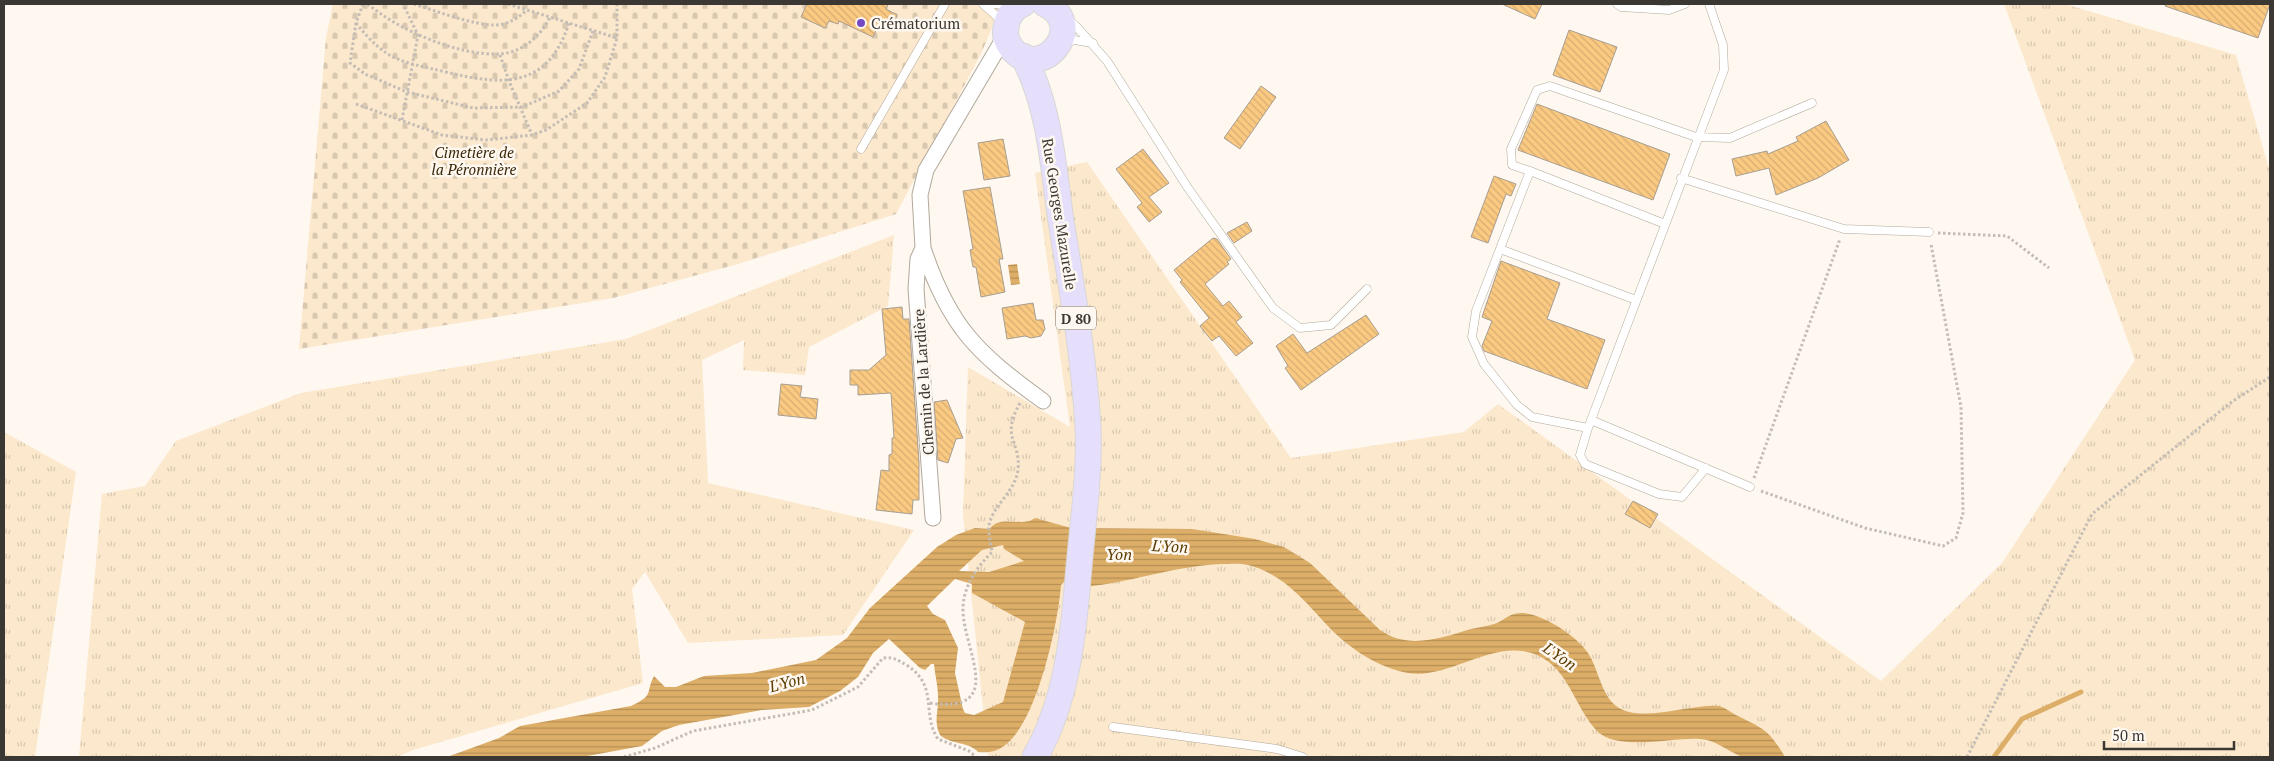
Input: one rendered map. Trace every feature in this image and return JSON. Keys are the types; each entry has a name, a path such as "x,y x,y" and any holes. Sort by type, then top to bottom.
{"main road":[{"path":"1015,30 1034,59 1054,50 1063,29 1053,7"},
{"name":"D 80","path":"1015,30 1032,74 1047,126"},
{"name":"D 80","path":"1047,126 1054,50"},
{"name":"Rue Georges Mazurelle","path":"1036,757 1057,706 1064,677 1077,590 1084,512 1088,429 1083,364 1047,126"}],"street":[{"name":"Chemin de la Lardière","path":"1015,30 986,69 926,170 920,196 923,248 932,275 950,313 965,335 986,358 1043,400"},
{"name":"Chemin de la Lardière","path":"923,248 918,259 916,289 933,518"}],"lane":[{"path":"861,149 945,4"},
{"path":"983,4 1015,30"},
{"path":"991,4 1015,30"},
{"path":"1617,4 1621,7 1669,10 1685,4"},
{"path":"1706,468 1682,497 1659,494 1585,464 1580,455 1588,428 1696,137 1724,70 1723,45 1709,4"},
{"path":"1053,7 1076,26 1107,61 1188,188 1273,308 1300,328 1331,324 1367,289"},
{"path":"1054,50 1074,40 1093,43"},
{"path":"1665,224 1512,165 1511,149 1537,90 1550,86 1696,137 1730,138 1812,103"},
{"path":"1530,171 1476,311 1472,337 1484,364 1517,405 1532,417 1588,428"},
{"path":"1681,178 1844,229 1929,232"},
{"path":"1500,249 1636,300"},
{"path":"1591,420 1750,487"},
{"path":"1113,727 1277,749 1303,757"}],"path":[{"path":"363,4 356,23 350,63 365,74 407,92 473,108 522,107 559,91 579,69 593,31"},
{"path":"368,4 395,25 418,35 466,50 500,54 524,47 544,30 550,17"},
{"path":"402,120 418,35 409,12 403,4"},
{"path":"414,4 452,16 496,25 516,20 527,10"},
{"path":"508,4 617,38"},
{"path":"356,104 442,135 486,140 532,135 546,130 587,103 605,77 617,38 616,4"},
{"path":"356,23 375,46 392,58 478,80 509,81 530,75 550,60 564,40 569,23"},
{"path":"500,54 509,81 522,107 532,135"},
{"path":"1844,229 1750,487 1865,528 1944,546 1956,538 1963,513 1961,407 1929,232 2007,236 2049,268"},
{"path":"1967,757 2092,514 2233,401 2270,377"},
{"path":"930,703 966,701 973,695 976,679 963,612 967,588 976,568 992,552 989,526 997,508 1008,496 1018,472 1017,457 1010,432 1013,415 1028,390"},
{"path":"624,757 655,748 693,731 812,710 858,687 883,658 895,657 920,674 930,703 930,723 938,739 943,743 969,751 976,757"}],"green space":[{"name":"Cimetière de la Péronnière","path":"333,4 1006,4 999,11 981,54 896,214 738,264 613,298 299,349 326,38"},
{"path":"2004,4 2065,4 2236,55 2270,172 2270,757 988,757 963,514 968,367 1070,427 1035,173 1087,162 1291,458 1464,432 1498,404 1881,681 2002,563 2135,360"},
{"path":"894,235 888,306 809,347 805,375 743,370 744,340 702,360 708,483 914,530 843,635 688,643 645,572 632,589 643,683 413,750 397,757 79,757 102,494 145,486 176,441 301,393 626,339"},
{"path":"4,432 76,472 35,757 4,757"}],"water":[{"path":"1017,264 1020,284 1011,285 1008,265"},
{"path":"1035,518 1071,528 1192,529 1255,539 1284,547 1310,563 1380,630 1402,640 1436,639 1494,624 1517,613 1539,617 1568,633 1583,646 1591,659 1603,688 1616,706 1626,711 1651,713 1718,706 1765,731 1775,741 1785,757 1756,759 1745,757 1735,754 1716,743 1700,739 1632,742 1618,741 1606,737 1597,731 1589,721 1557,670 1537,655 1520,651 1503,651 1437,671 1420,674 1392,669 1370,659 1351,646 1333,631 1300,596 1271,574 1245,564 1236,564 1191,567 1092,586 1064,582 1061,585 1050,647 1036,695 1016,734 1004,746 991,752 978,752 969,746 940,735 937,725 938,692 934,664 931,664 925,670 920,668 889,639 873,653 858,677 840,691 809,707 762,710 679,725 662,731 642,746 582,757 447,757 499,738 520,726 631,706 646,696 654,676 665,687 676,687 704,676 752,673 816,660 847,638 870,608 937,547 956,535 975,528 990,529 999,522 1030,521","holes":["1003,545 1004,549 1024,561 989,572 959,571 982,550","955,579 972,584 972,593 1025,622 1003,702 974,715 965,713 963,709 955,673 958,648 945,620 933,614 927,606"]}],"building":[{"name":"Crématorium","path":"807,4 888,4 886,9 897,15 892,27 880,22 873,37 839,21 838,24 829,21 825,28 801,17"},
{"path":"1502,4 1542,4 1535,19"},
{"path":"2166,4 2270,4 2258,38 2165,6"},
{"path":"1569,30 1617,47 1600,92 1553,75"},
{"path":"1261,86 1276,97 1240,149 1224,138"},
{"path":"1537,104 1670,154 1653,200 1518,150"},
{"path":"1826,121 1849,160 1818,178 1776,195 1769,168 1736,176 1732,159 1767,151 1768,154 1798,141 1796,137"},
{"path":"1003,139 1010,176 984,180 978,143"},
{"path":"1143,149 1169,183 1149,197 1162,212 1149,222 1137,207 1142,203 1116,169"},
{"path":"1494,176 1516,184 1511,196 1506,194 1488,243 1471,237"},
{"path":"990,187 1003,259 999,259 1005,292 981,297 976,267 973,267 970,250 973,249 963,191"},
{"path":"1247,222 1252,231 1234,243 1227,233"},
{"path":"1213,238 1217,239 1231,259 1227,262 1229,264 1205,284 1223,306 1229,301 1242,317 1236,322 1253,343 1236,356 1219,336 1212,341 1200,326 1209,318 1180,282 1182,280 1174,270"},
{"path":"1501,261 1560,283 1547,319 1605,340 1587,389 1484,351 1482,346 1492,321 1482,317"},
{"path":"1033,303 1036,320 1043,320 1045,329 1041,336 1007,339 1002,308"},
{"path":"902,307 903,319 909,319 919,462 919,500 913,500 912,514 876,510 881,470 889,471 889,455 892,454 892,438 894,438 891,393 858,395 858,385 850,385 850,370 869,370 886,355 882,309"},
{"path":"1366,315 1379,334 1301,390 1285,368 1288,366 1276,346 1293,334 1307,353"},
{"path":"781,384 802,386 800,397 818,399 816,419 778,415"},
{"path":"947,400 963,438 956,439 948,463 938,460 934,402"},
{"path":"1633,501 1658,514 1650,528 1625,514"}],"waterway":[{"path":"1994,757 2022,719 2081,692"}],"place":[{"name":"Crématorium","path":"861,23"}],"water label":[{"name":"L'Yon","path":"1170,546"},
{"name":"Yon","path":"1119,554"},
{"name":"L'Yon","path":"1560,656"},
{"name":"L'Yon","path":"787,682"}]}
